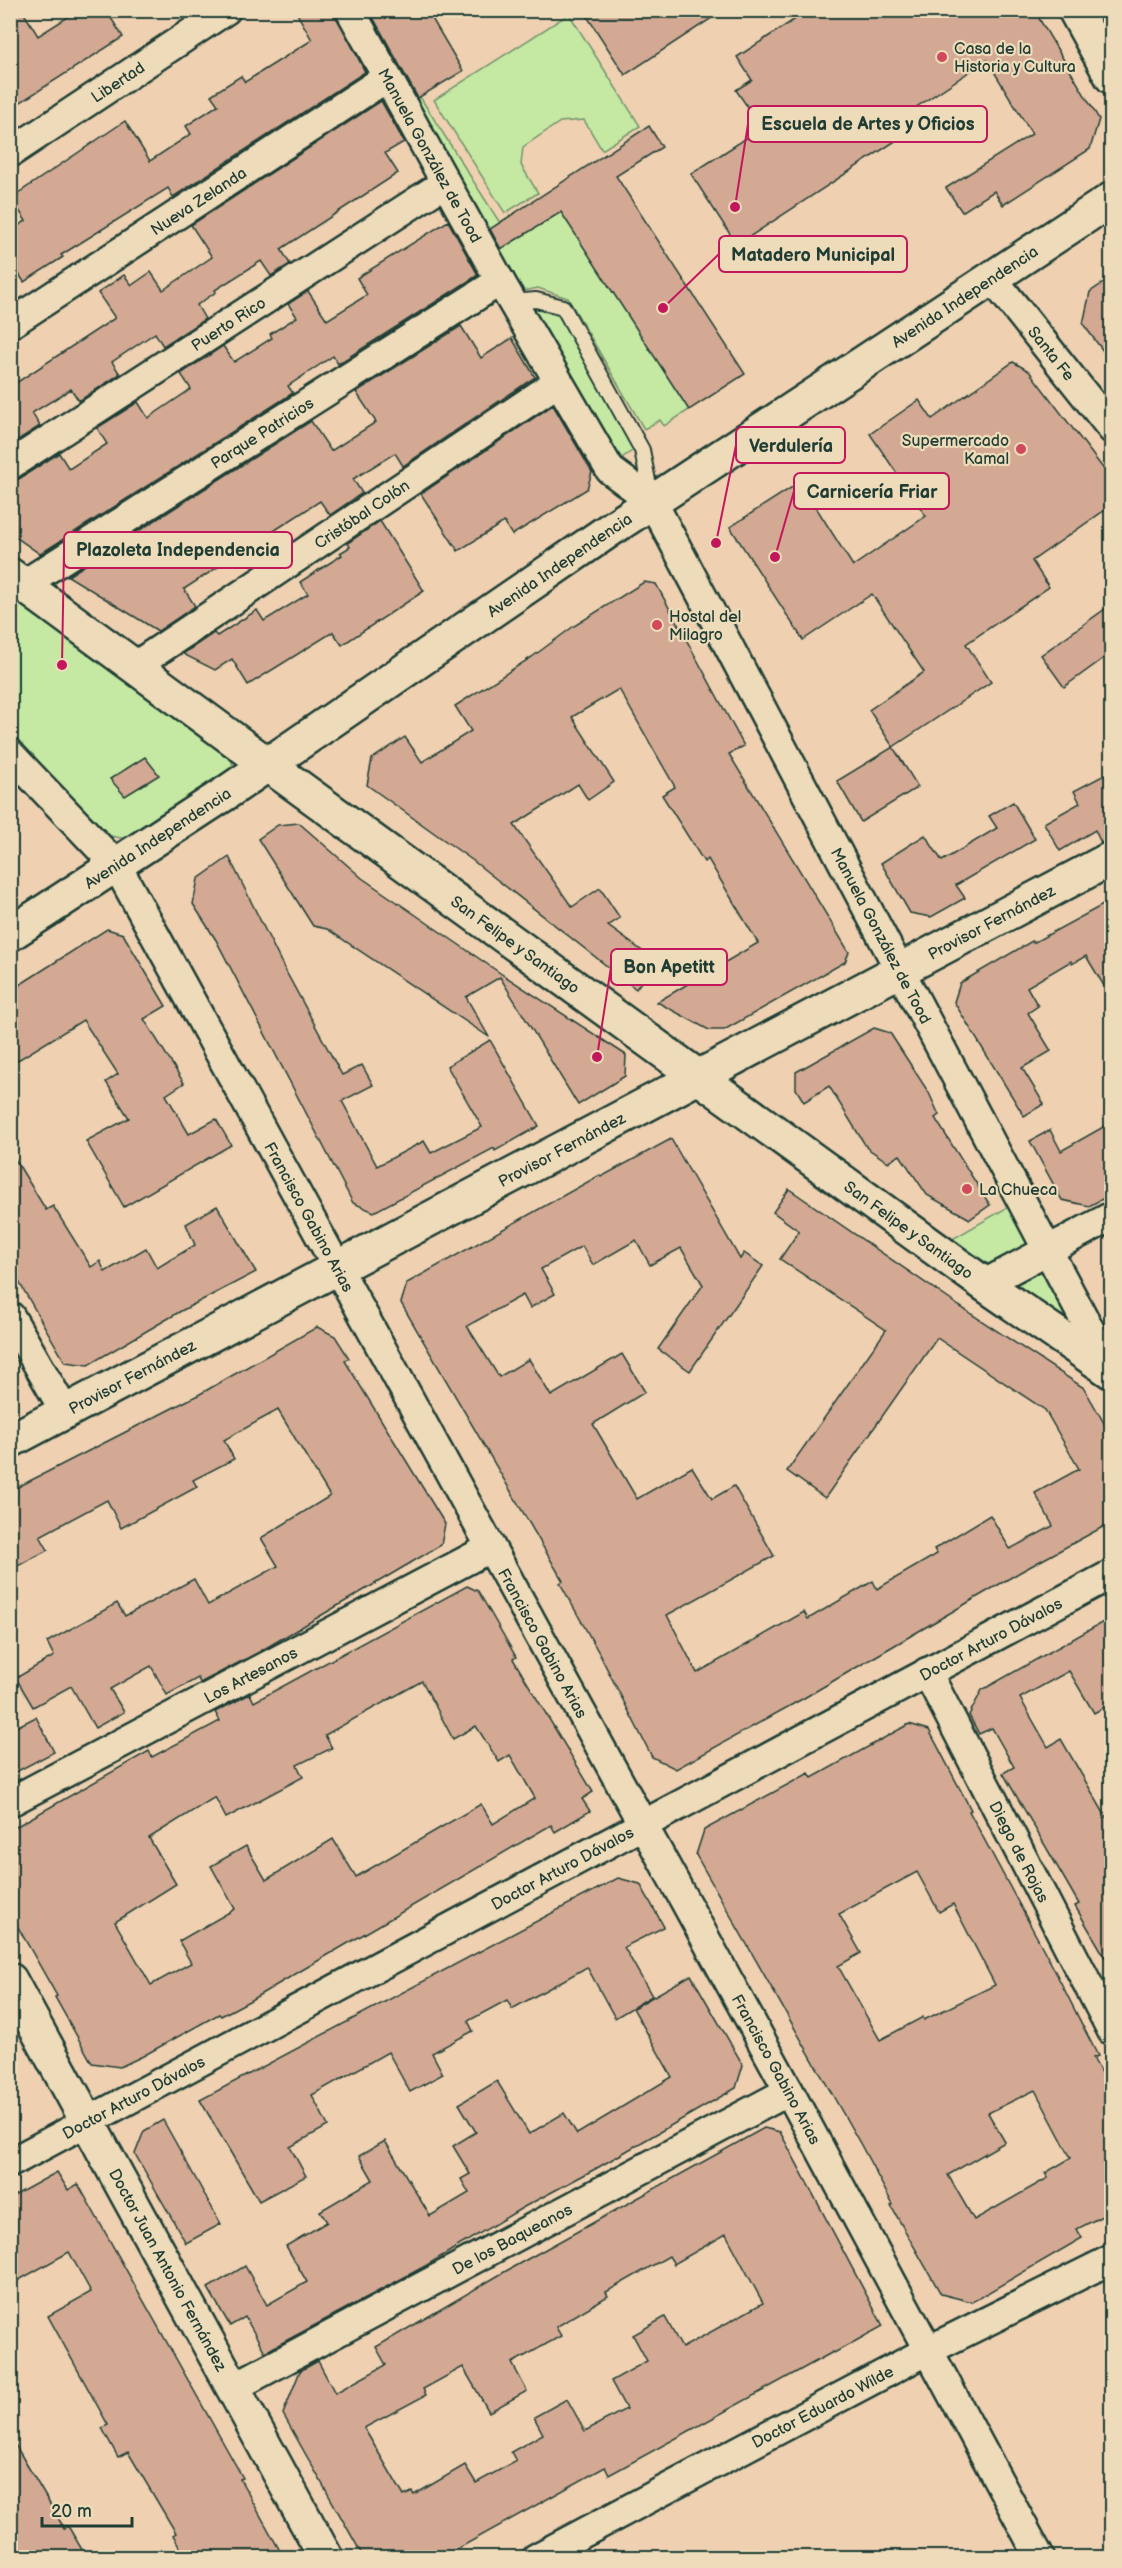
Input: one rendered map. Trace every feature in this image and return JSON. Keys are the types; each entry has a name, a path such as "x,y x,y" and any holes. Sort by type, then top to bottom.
{"street":[{"name":"Manuela González de Tood","path":"350,10 506,291 610,470 652,501 1112,1372"},
{"path":"1075,10 1112,77"},
{"name":"Libertad","path":"10,153 222,12"},
{"name":"Nueva Zelanda","path":"10,324 386,78"},
{"name":"Puerto Rico","path":"10,465 445,183"},
{"name":"Avenida Independencia","path":"10,934 117,866 652,501 1112,199"},
{"name":"Santa Fe","path":"992,278 1112,429"},
{"name":"Parque Patricios","path":"17,580 506,291"},
{"name":"Cristóbal Colón","path":"135,666 558,382"},
{"name":"San Felipe y Santiago","path":"17,580 984,1284 1112,1372"},
{"name":"Francisco Gabino Arias","path":"10,754 117,866 336,1270 789,2091 1040,2558"},
{"name":"Provisor Fernández","path":"10,1442 1112,858"},
{"path":"984,1284 1112,1216"},
{"path":"10,1316 65,1412"},
{"name":"Los Artesanos","path":"10,1802 490,1548"},
{"name":"Doctor Arturo Dávalos","path":"10,2163 1112,1574"},
{"name":"Diego de Rojas","path":"927,1672 1112,2031"},
{"name":"Doctor Juan Antonio Fernández","path":"10,1980 326,2558"},
{"name":"De los Baqueanos","path":"234,2387 789,2091"},
{"name":"Doctor Eduardo Wilde","path":"536,2558 929,2350 1112,2259"}],"lane":[{"name":"Manuela González de Tood","path":"506,291 563,308 642,450 652,501"}],"green space":[{"path":"569,14 640,126 602,150 584,120 560,122 523,147 521,165 538,193 505,213 434,100"},
{"path":"420,97 512,242 561,212 689,410 664,426 660,420 644,429 568,298 538,288 518,292 409,103"},
{"path":"535,308 559,316 635,449 611,465 521,310"},
{"path":"11,589 231,749 233,772 127,839 99,834 11,740"},
{"path":"1015,1203 1098,1357 942,1245"}],"building":[{"path":"10,10 22,10 38,36 79,10 106,10 123,37 10,109"},
{"path":"295,10 334,10 365,72 173,197 168,188 61,255 63,257 24,282 10,260 10,231 26,221 11,198 125,121 150,161 191,134 186,126 218,105 211,95 241,76 245,82 312,40"},
{"path":"369,10 427,10 463,71 418,98"},
{"path":"583,10 724,10 625,75"},
{"path":"809,10 1034,10 1099,119 1090,149 1003,205 994,191 962,212 946,188 1032,134 987,60 894,122 903,136 737,245 691,174 762,128 736,90 752,80 737,57"},
{"path":"381,101 404,142 385,153 398,173 281,249 290,264 271,276 261,261 215,290 216,292 197,305 205,319 163,346 155,333 112,362 120,374 79,401 71,389 32,413 40,426 10,445 10,381 13,385 115,318 98,293 124,275 132,285 151,272 163,290 212,257 191,225"},
{"path":"649,126 662,147 616,176 745,374 689,410 561,212 501,249 490,229"},
{"path":"448,221 478,275 338,364 333,356 288,386 293,393 40,554 10,533 10,481 19,479 59,453 69,469 107,444 97,428 138,402 148,418 191,389 181,374 223,346 234,362 272,338 270,334 297,317 288,304 308,291 327,320 367,295 357,278"},
{"path":"1112,277 1112,363 1083,324 1090,292"},
{"path":"461,326 481,358 512,338 535,377 403,466 395,453 353,479 362,493 330,515 320,501 184,589 195,606 158,631 68,576 311,421 331,451 376,422 356,392"},
{"path":"1013,362 1029,371 1112,480 1112,505 1032,561 1049,587 966,644 991,682 893,747 869,710 924,672 872,594 803,640 730,527 800,482 853,566 926,516 870,434 919,400 932,419"},
{"path":"553,405 592,472 587,489 512,535 504,522 458,551 421,494"},
{"path":"380,521 424,591 342,645 333,632 248,685 232,659 215,670 183,654 214,633 217,636 257,610 264,621 308,594 300,582 342,555 340,553 350,547 348,543"},
{"path":"644,582 656,584 744,746 729,754 849,952 845,962 724,1030 709,1030 657,1002 758,943 708,859 704,862 662,795 675,787 619,689 572,717 614,782 588,800 578,784 514,825 572,907 600,888 620,918 608,926 656,961 636,989 472,860 367,785 372,759 405,737 422,762 471,731 455,706"},
{"path":"1112,604 1112,652 1064,687 1041,655"},
{"path":"893,747 918,787 861,822 837,781"},
{"path":"145,757 159,775 125,796 110,779"},
{"path":"1112,771 1112,839 1101,843 1095,830 1060,851 1044,823 1080,803 1074,791"},
{"path":"1013,802 1035,839 956,885 965,898 931,917 910,913 881,863 925,835 942,861 997,828 989,816"},
{"path":"299,823 362,878 503,975 626,1055 625,1076 578,1105 500,977 466,997 489,1037 327,929 313,926 258,839 278,825"},
{"path":"229,857 284,968 342,1075 362,1065 373,1085 342,1101 377,1166 424,1141 431,1153 482,1127 447,1066 490,1040 539,1126 495,1151 494,1148 374,1212 353,1203 216,940 193,904 198,879"},
{"path":"1112,900 1112,999 1086,956 1072,964 1071,961 1027,987 1038,1006 1028,1013 1051,1051 1022,1068 1044,1104 1024,1116 954,1002 960,983 1032,941 1033,943"},
{"path":"107,929 123,934 166,1006 144,1019 184,1083 166,1095 189,1134 216,1119 231,1145 124,1207 86,1141 129,1118 106,1082 118,1074 83,1020 10,1065 10,991"},
{"path":"874,1028 890,1033 929,1093 939,1115 935,1118 990,1205 970,1219 927,1195 900,1155 888,1162 867,1148 829,1086 804,1102 796,1089 796,1072"},
{"path":"1112,1122 1112,1194 1089,1206 1062,1200 1030,1141 1050,1130 1061,1151"},
{"path":"671,1139 740,1259 744,1253 763,1266 690,1371 658,1349 703,1285 681,1248 650,1265 636,1240 593,1265 582,1246 541,1269 555,1294 530,1308 523,1295 467,1326 499,1377 529,1359 551,1396 622,1354 645,1392 593,1424 637,1499 692,1467 712,1499 734,1486 774,1556 667,1615 697,1673 804,1612 808,1619 873,1581 877,1589 937,1554 934,1549 990,1515 1010,1549 1053,1526 1035,1493 1079,1469 1045,1410 937,1338 825,1498 787,1471 886,1330 780,1259 799,1231 773,1212 789,1189 959,1306 1084,1388 1112,1437 1112,1522 676,1769 652,1757 560,1583 563,1581 401,1303 407,1283 600,1175 601,1177"},
{"path":"10,1151 46,1210 53,1206 91,1267 100,1261 105,1272 146,1248 157,1268 195,1245 186,1224 217,1206 256,1272 181,1311 88,1365 65,1362 10,1266"},
{"path":"317,1327 335,1336 349,1358 345,1361 445,1524 441,1545 259,1652 200,1683 198,1678 167,1695 151,1666 110,1689 124,1712 95,1728 71,1686 33,1707 16,1678 54,1656 47,1642 117,1603 125,1616 194,1579 208,1605 278,1566 261,1538 330,1496 278,1410 224,1440 234,1459 193,1480 197,1487 121,1528 107,1500 40,1536 48,1550 10,1570 10,1491 200,1394"},
{"path":"467,1586 478,1591 516,1657 513,1659 593,1792 582,1799 590,1811 555,1832 551,1825 249,2001 221,2016 219,2014 143,2056 120,2067 92,2063 10,1913 10,1830 149,1751 152,1757 220,1721 215,1712 250,1694 254,1702","holes":["422,1681 453,1739 476,1726 499,1762 510,1755 535,1798 493,1824 481,1804 356,1877 333,1839 266,1880 246,1846 211,1866 235,1909 179,1941 191,1963 151,1985 115,1922 176,1884 149,1838 215,1797 226,1818 303,1777 297,1765 332,1748 325,1735"]},
{"path":"1112,1617 1112,1703 1094,1713 1069,1671 1020,1698 1048,1747 1061,1739 1112,1827 1112,1969 1075,1906 1079,1904 1003,1773 1014,1767 992,1728 979,1734 969,1715 982,1690"},
{"path":"36,1717 54,1752 10,1775 10,1730"},
{"path":"909,1724 929,1730 1098,2056 1093,2058 1112,2093 1112,2211 1077,2229 1082,2238 972,2302 941,2294 891,2206 893,2205 861,2145 696,1855 704,1830 809,1773 812,1778","holes":["917,1872 939,1912 953,1904 995,1985 924,2020 923,2017 880,2040 838,1966 861,1953 839,1914","1035,2090 1071,2158 1045,2173 1048,2178 974,2220 948,2175 1005,2142 988,2113"]},
{"path":"618,1878 640,1884 664,1927 624,1947 652,1996 615,2018 587,1967 512,2009 507,2000 468,2021 473,2031 432,2053 443,2074 410,2092 388,2052 312,2095 328,2126 290,2147 306,2176 259,2201 200,2100"},
{"path":"691,1975 743,2065 736,2088 522,2208 427,2265 265,2352 245,2317 230,2326 208,2288 245,2266 267,2305 307,2282 286,2246 327,2222 320,2211 373,2180 359,2156 385,2141 430,2216 469,2193 461,2179 470,2174 453,2146 476,2132 459,2104 497,2081 529,2134 564,2113 577,2134 672,2077 633,2008"},
{"path":"163,2120 221,2224 186,2243 135,2154 144,2131"},
{"path":"764,2128 780,2132 883,2326 609,2475 605,2467 441,2558 364,2558 283,2414 300,2371 318,2361 335,2393 386,2365 376,2347 506,2271","holes":["726,2234 763,2303 682,2348 665,2317 633,2335 647,2361 611,2381 626,2409 585,2431 567,2399 534,2417 543,2434 511,2452 516,2461 476,2483 465,2465 414,2495 412,2492 404,2496 364,2428 426,2395 423,2389 463,2367 489,2412 527,2391 512,2363 561,2336 556,2327 608,2296 606,2292 669,2256 674,2264"]},
{"path":"57,2172 68,2190 78,2184 243,2478 240,2479 284,2558 186,2558 173,2535 176,2533 128,2452 118,2457 102,2428 108,2425 48,2316 91,2292 69,2252 10,2285 10,2198"},
{"path":"10,2436 64,2528 68,2526 87,2558 10,2558"}],"place":[{"name":"Casa de la Historia y Cultura","path":"942,57"},
{"name":"Escuela de Artes y Oficios","path":"735,207"},
{"name":"Matadero Municipal","path":"663,308"},
{"name":"Supermercado Kamal","path":"1021,449"},
{"name":"Verdulería","path":"716,543"},
{"name":"Carnicería Friar","path":"775,557"},
{"name":"Hostal del Milagro","path":"657,625"},
{"name":"Plazoleta Independencia","path":"62,665"},
{"name":"Bon Apetitt","path":"597,1057"},
{"name":"La Chueca","path":"967,1189"}]}
